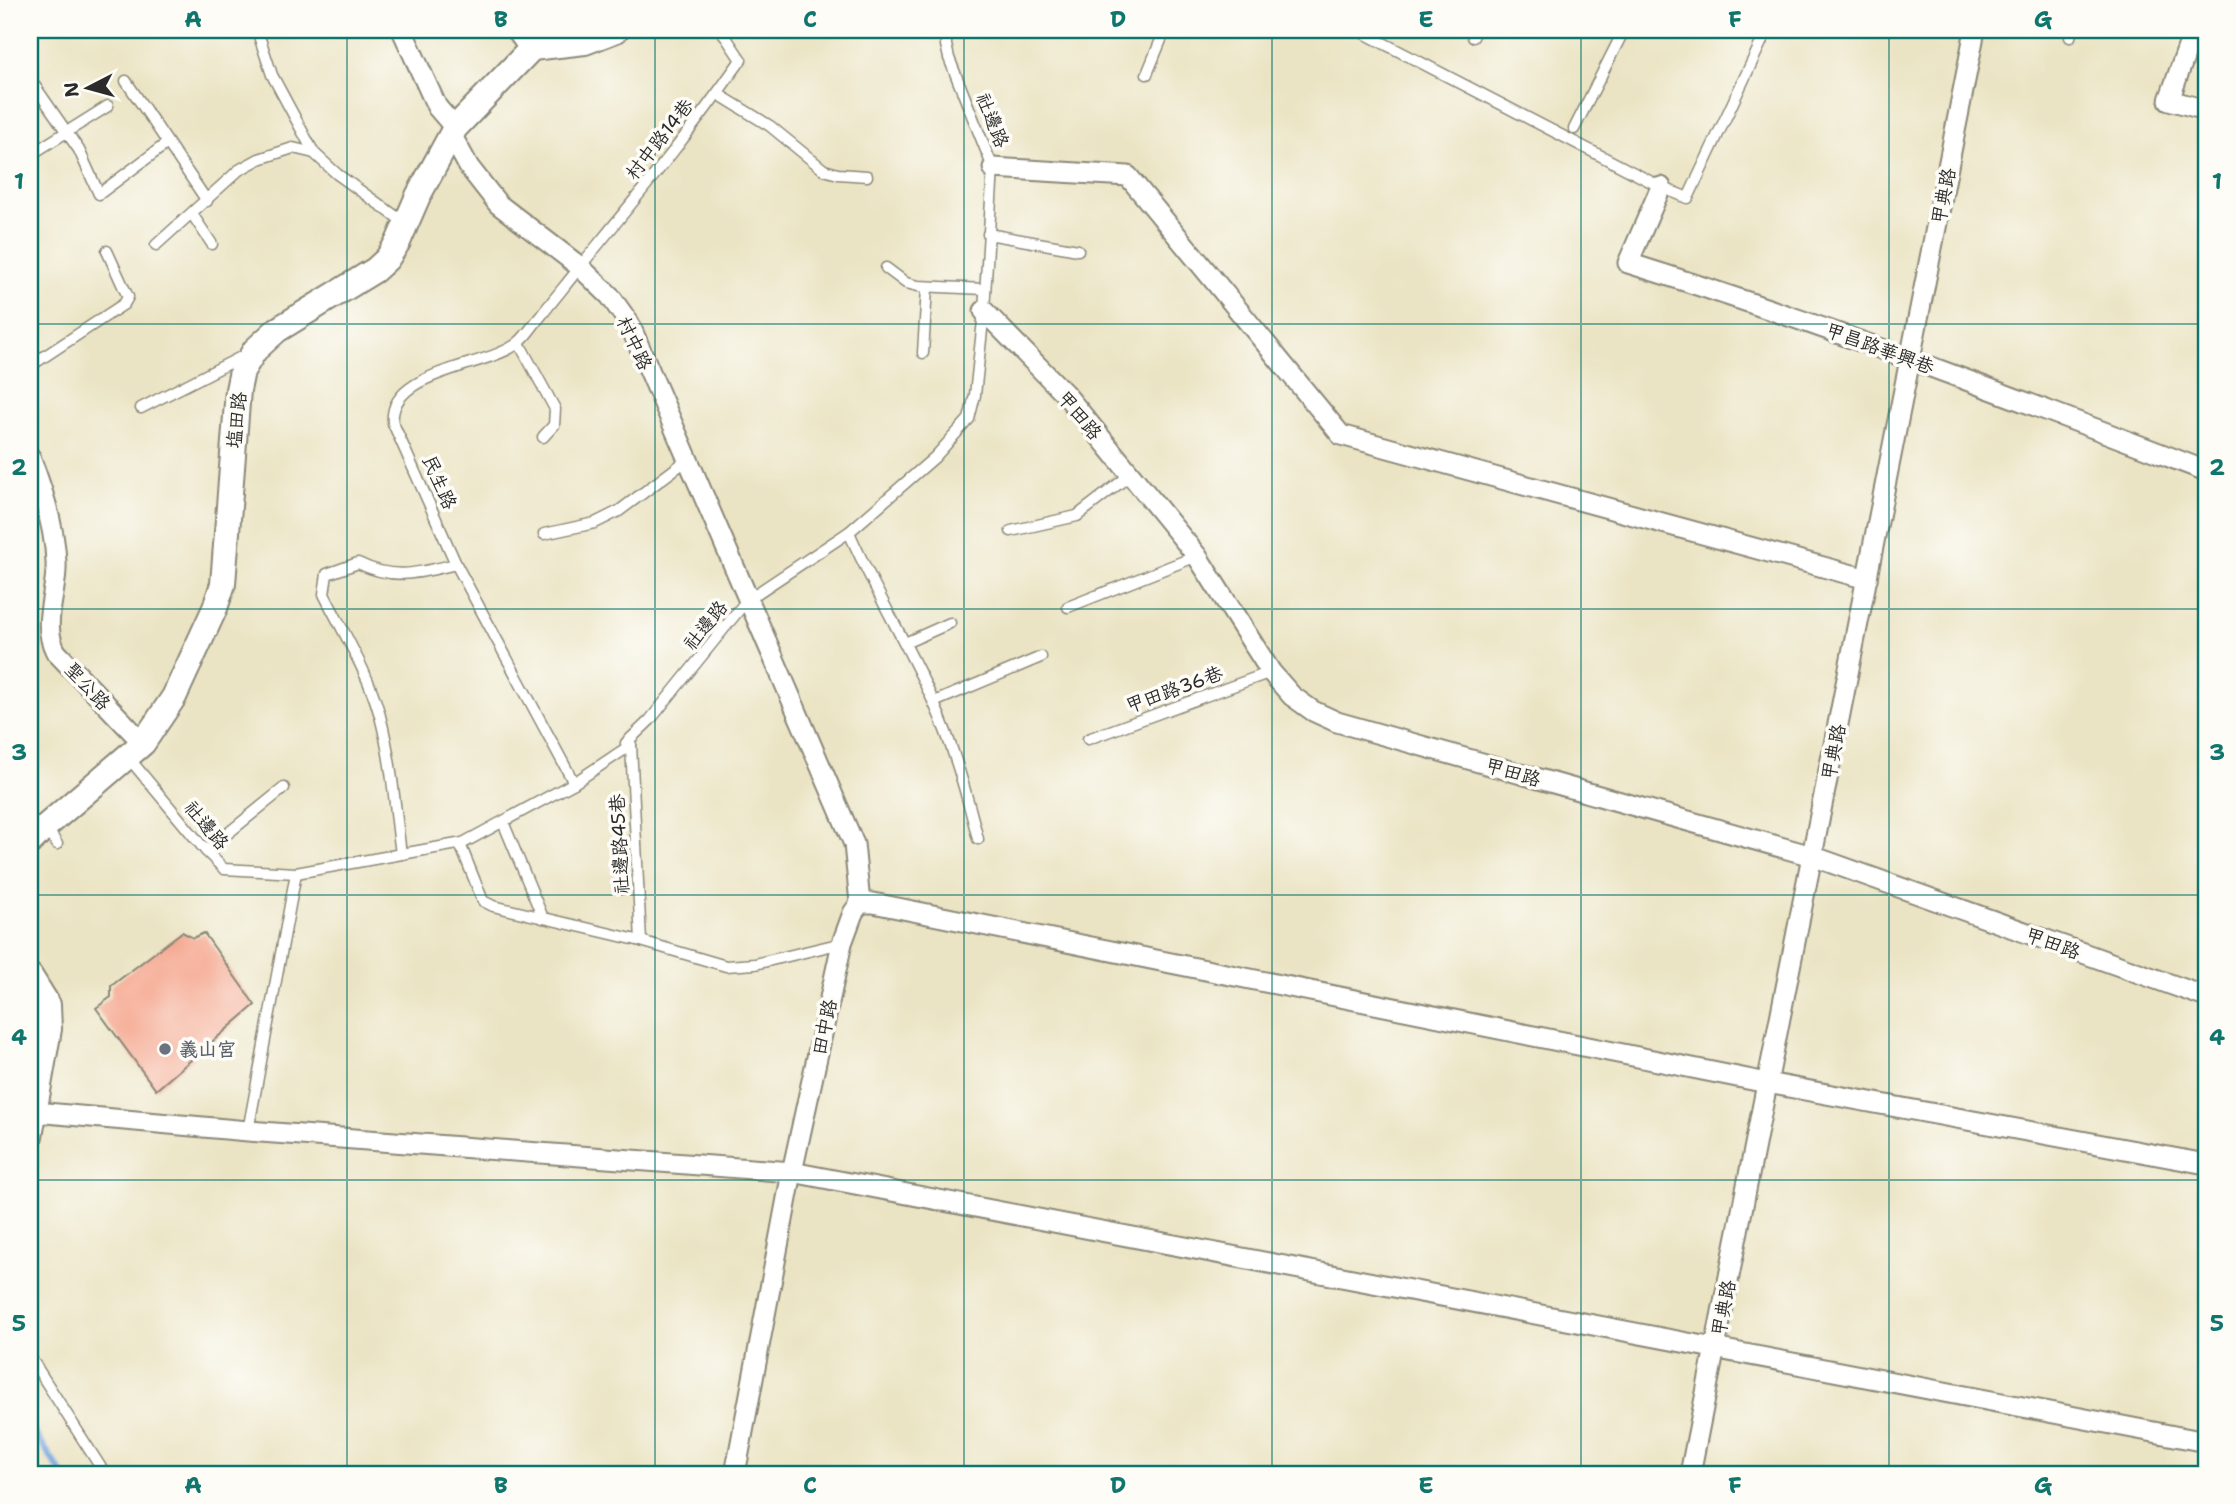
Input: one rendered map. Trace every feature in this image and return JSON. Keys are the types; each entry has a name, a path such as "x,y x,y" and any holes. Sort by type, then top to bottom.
{"street":[{"name":"村中路","path":"402,30 437,107 454,132 469,167 498,204 580,267 610,296 629,323 747,600"},
{"path":"525,39 585,42 616,30"},
{"name":"甲典路","path":"1690,1474 1975,30"},
{"path":"2194,30 2169,100 2206,110"},
{"name":"塩田路","path":"44,838 136,750 174,697 215,608 223,584 238,390 243,371 255,350 277,330 375,270 387,259 454,132 525,39"},
{"path":"993,168 1128,176 1341,435 1867,579"},
{"name":"甲昌路華興巷","path":"1661,187 1628,263 1743,299 1910,359 2206,471"},
{"name":"甲田路","path":"984,312 1066,395 1197,556 1271,672 1292,695 1313,711 1337,722 1812,856 2206,997"},
{"name":"聖公路","path":"30,457 50,523 57,561 48,631 50,640 56,652 136,750"},
{"path":"747,600 854,844 860,903 887,905 1767,1083 2206,1164"},
{"name":"田中路","path":"735,1474 792,1172 842,943 853,913 860,903"},
{"path":"30,976 48,1005 49,1029 30,1136"},
{"path":"35,1112 248,1131 792,1172 2206,1442"}],"lane":[{"path":"257,30 272,75 314,153 337,174 405,223"},
{"name":"村中路14巷","path":"580,267 718,94 741,60 721,30"},
{"name":"社邊路","path":"136,750 218,865 230,870 296,873 460,844 574,783 631,746 626,743 650,720 747,600 849,532 934,457 969,419 975,395 984,312 993,168 949,58 946,30"},
{"path":"1147,74 1165,30"},
{"path":"1359,30 1661,187 1688,198 1767,30"},
{"path":"1574,129 1624,30"},
{"path":"30,79 79,150 99,194 166,144"},
{"path":"126,81 207,201"},
{"path":"718,94 771,126 824,170 867,176"},
{"path":"30,155 108,106"},
{"path":"156,245 239,170 259,159 293,148 314,153"},
{"path":"192,214 212,244"},
{"path":"988,234 1078,250"},
{"path":"30,366 124,304 128,297 107,251"},
{"name":"民生路","path":"574,783 456,564 393,423 391,412 394,404 407,391 426,379 519,343 580,267"},
{"path":"886,268 906,283 927,288 985,289"},
{"path":"923,353 927,288"},
{"path":"519,343 555,409 554,425 543,437"},
{"path":"141,408 255,350"},
{"path":"544,534 595,523 619,512 687,460"},
{"path":"1011,531 1077,516 1130,475"},
{"path":"849,532 934,702 961,772 978,839"},
{"path":"1068,607 1197,556"},
{"path":"401,854 381,717 371,688 324,594 325,583 327,574 358,564 376,572 409,575 456,564"},
{"path":"905,643 950,623"},
{"path":"934,702 1041,657"},
{"name":"甲田路36巷","path":"1088,739 1271,672"},
{"name":"社邊路45巷","path":"631,746 641,941"},
{"path":"206,851 284,788"},
{"path":"503,822 543,918"},
{"path":"460,844 483,901 641,941 726,966 755,964 842,943"},
{"path":"248,1131 296,873"},
{"path":"30,1357 105,1474"}],"building":[{"name":"義山宮","path":"182,932 193,938 204,933 255,1005 156,1090 96,1008 111,997 111,986"}],"waterway":[{"path":"30,1426 62,1474"}],"place":[{"name":"義山宮","path":"165,1049"}]}
